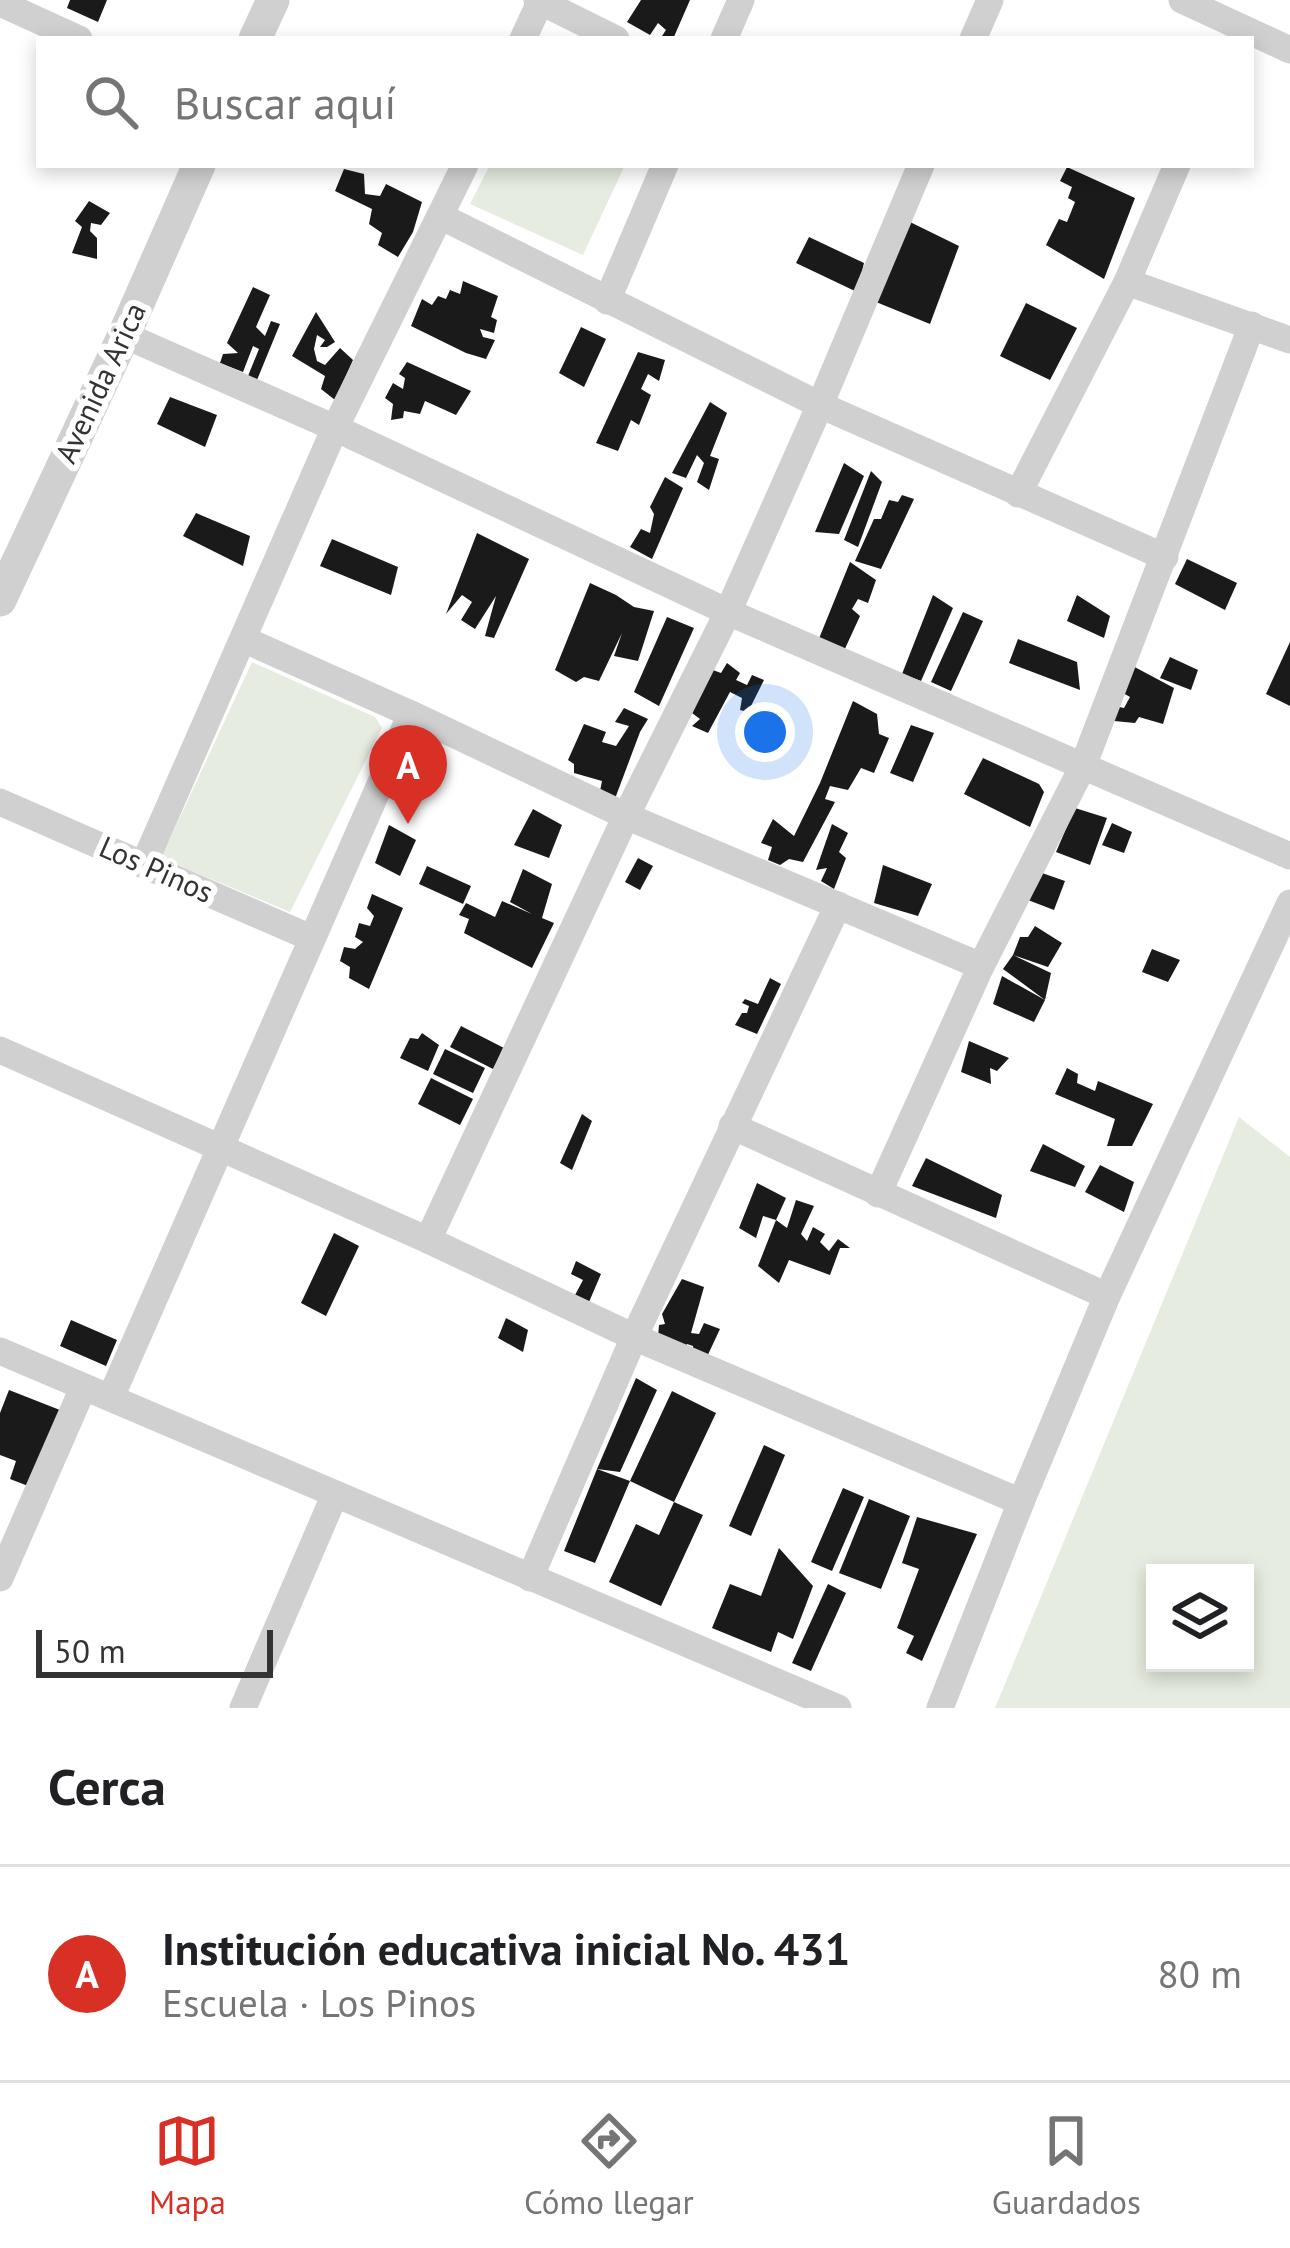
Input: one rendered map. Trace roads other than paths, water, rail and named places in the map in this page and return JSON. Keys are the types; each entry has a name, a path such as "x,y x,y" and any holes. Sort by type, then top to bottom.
{"street":[{"path":"256,36 273,0"},
{"path":"725,36 741,0"},
{"path":"974,36 990,0"},
{"path":"1182,0 1290,50"},
{"path":"524,36 538,1 610,36"},
{"path":"0,3 72,36"},
{"name":"Avenida Arica","path":"0,601 9,558 124,335 198,168"},
{"path":"144,864 335,428 464,168"},
{"path":"607,301 664,168"},
{"path":"428,1240 626,816 728,612 919,168"},
{"path":"1018,494 1127,283 1176,168"},
{"path":"442,217 820,405 1165,557"},
{"path":"1127,283 1290,340"},
{"path":"878,1194 981,966 1084,766 1252,325"},
{"path":"124,335 728,612 1290,856"},
{"path":"243,639 626,816 981,966"},
{"path":"111,1397 411,714"},
{"name":"Los Pinos","path":"0,802 311,938"},
{"path":"940,1708 1107,1296 1290,903"},
{"path":"530,1578 634,1337 838,905"},
{"path":"0,1050 634,1337 1021,1502"},
{"path":"732,1126 1107,1296"},
{"path":"0,1351 838,1708"},
{"path":"0,1578 82,1388"},
{"path":"243,1708 335,1494"}],"place":[{"name":"Institución educativa inicial No. 431","path":"408,824"}]}
